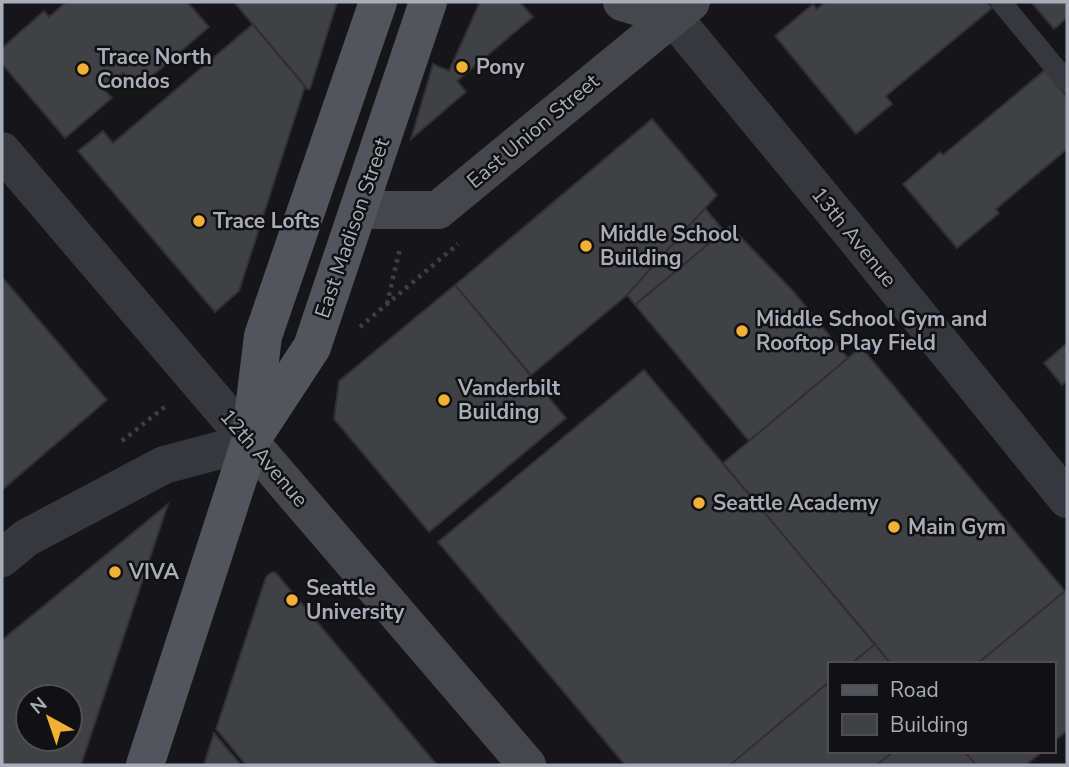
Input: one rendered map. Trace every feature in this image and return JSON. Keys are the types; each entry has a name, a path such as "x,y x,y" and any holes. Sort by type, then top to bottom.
{"main road":[{"name":"East Madison Street","path":"145,765 250,442 263,337 378,2"},
{"name":"East Madison Street","path":"250,442 312,347 428,2"},
{"path":"622,2 682,9"},
{"name":"East Union Street","path":"359,210 438,210 682,9"},
{"name":"12th Avenue","path":"250,442 527,765"}],"street":[{"name":"13th Avenue","path":"682,9 1067,499"},
{"name":"12th Avenue","path":"2,151 250,442"},
{"path":"2,558 26,538 164,465 250,442"}],"lane":[{"path":"1001,2 1067,82"}],"path":[{"path":"402,242 387,305 439,260"}],"building":[{"name":"Trace North Condos","path":"66,2 191,2 189,4 209,27 137,89 123,73 104,90 112,98 65,138 2,64 2,48 44,11 49,17"},
{"path":"234,2 337,2 310,89 307,89"},
{"name":"Pony","path":"477,2 520,2 533,17 457,81 466,92 411,139 433,64 449,71 479,4"},
{"path":"825,2 987,2 992,8 886,96 892,104 856,134 775,36 813,4 817,9"},
{"path":"1031,2 1067,2 1067,18 1054,29"},
{"name":"Trace Lofts","path":"253,24 305,86 239,291 215,312 78,151 103,131 113,143"},
{"path":"1045,70 1067,97 1067,149 996,209 999,213 957,248 903,184 940,152 943,155"},
{"name":"Middle School Building","path":"652,119 717,195 627,295 531,375 455,285"},
{"path":"705,208 724,231 635,305 627,295"},
{"name":"Middle School Gym and Rooftop Play Field","path":"730,226 793,291 848,358 749,441 635,305"},
{"path":"2,277 107,400 2,490"},
{"name":"Vanderbilt Building","path":"455,285 566,418 429,532 334,419 339,381"},
{"path":"1067,343 1067,380 1062,385 1044,363"},
{"name":"Main Gym","path":"861,347 1065,591 979,662 889,662 723,463"},
{"path":"644,370 875,644 853,662 828,662 828,683 730,765 625,765 438,542"},
{"name":"VIVA","path":"168,504 81,765 2,765 2,640"},
{"path":"272,572 276,573 437,765 246,765 216,729 266,577"},
{"path":"1065,591 1067,731 1055,740 1055,662 979,662"},
{"path":"875,644 889,662 853,662"},
{"path":"828,683 828,753 892,753 877,765 730,765"},
{"path":"214,733 241,765 204,765"},
{"path":"892,753 966,753 976,765 877,765"},
{"path":"966,753 1041,753 1026,765 976,765"}],"place":[{"name":"Pony","path":"462,67"},
{"name":"Trace North Condos","path":"83,69"},
{"name":"Trace Lofts","path":"199,221"},
{"name":"Middle School Building","path":"586,246"},
{"name":"Middle School Gym and Rooftop Play Field","path":"742,331"},
{"name":"Vanderbilt Building","path":"444,400"},
{"name":"Seattle Academy","path":"699,503"},
{"name":"Main Gym","path":"894,527"},
{"name":"VIVA","path":"115,572"},
{"name":"Seattle University","path":"292,600"}]}
